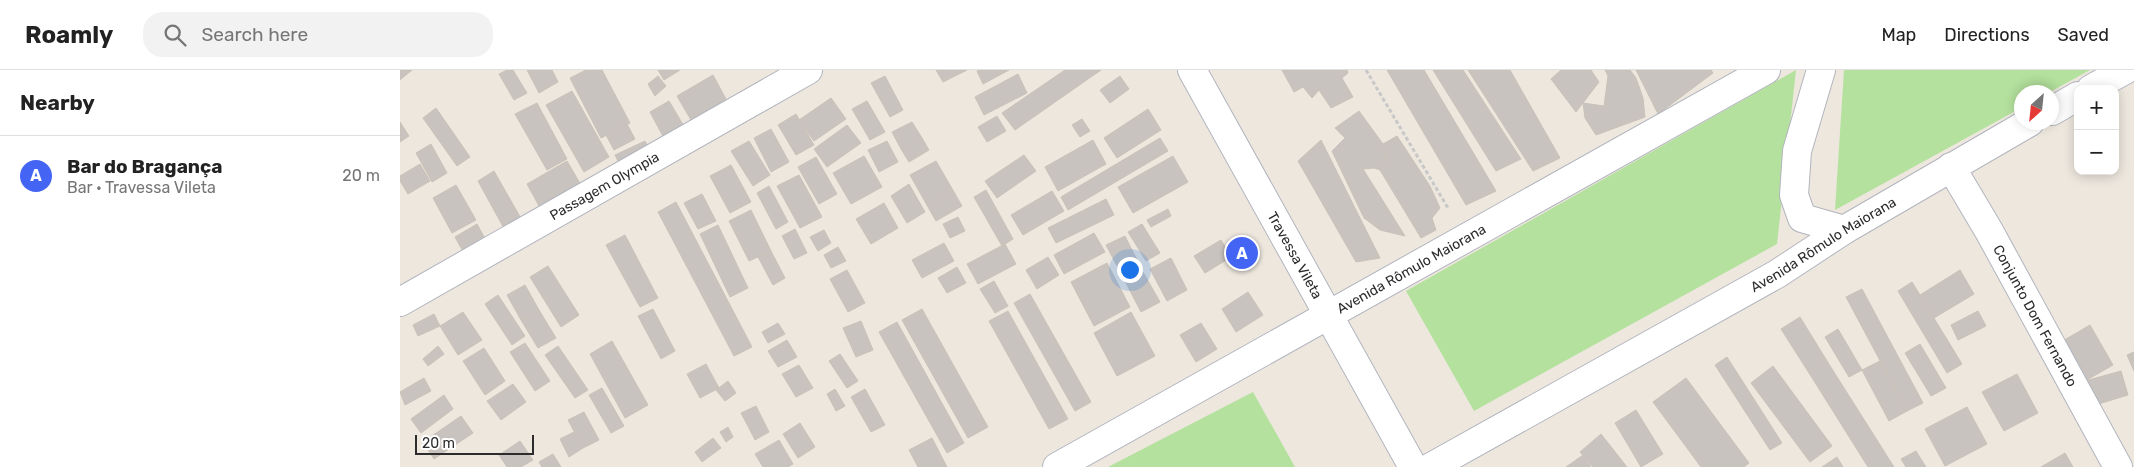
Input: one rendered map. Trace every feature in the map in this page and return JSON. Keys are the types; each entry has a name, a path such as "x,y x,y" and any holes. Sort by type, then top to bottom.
{"street":[{"name":"Passagem Olympia","path":"400,302 808,70"},
{"name":"Travessa Vileta","path":"1192,70 1414,467"},
{"name":"Avenida Rômulo Maiorana","path":"1057,467 1766,70"},
{"path":"1821,70 1797,151 1794,195 1802,218 1844,230"},
{"path":"2098,85 2125,70"},
{"path":"2059,107 2074,98"},
{"name":"Avenida Rômulo Maiorana","path":"1431,467 1777,274 1844,230 2016,130"},
{"name":"Conjunto Dom Fernando","path":"1951,167 1989,232 2118,467"}],"path":[{"path":"1366,70 1466,239"}],"green space":[{"path":"1796,70 1777,244 1474,411 1406,291"},
{"path":"1844,70 2090,70 2059,87 2059,85 2014,85 2014,112 1835,210"},
{"path":"1253,392 1295,467 1108,467"}],"building":[{"path":"400,70 412,70 400,80"},
{"path":"507,70 513,70 527,93 514,100 499,74"},
{"path":"527,70 552,70 558,82 539,93"},
{"path":"586,70 602,70 630,123 601,138 570,78"},
{"path":"658,70 680,70 664,80"},
{"path":"936,70 967,70 943,82"},
{"path":"1009,70 983,84 977,71"},
{"path":"1065,70 1101,70 1015,130 1002,113"},
{"path":"1282,70 1347,70 1348,73 1342,78 1353,97 1331,108 1319,90 1312,98 1303,87 1294,92"},
{"path":"1387,70 1424,70 1496,191 1466,205"},
{"path":"1433,70 1463,70 1521,159 1496,171"},
{"path":"1468,70 1510,70 1560,158 1533,171"},
{"path":"1561,70 1591,70 1599,82 1576,112 1551,79"},
{"path":"1605,70 1630,70 1636,78 1643,98 1645,117 1596,135 1585,118 1583,103 1604,106 1608,76"},
{"path":"1636,70 1711,70 1713,73 1658,114"},
{"path":"1018,74 1027,93 984,115 975,97"},
{"path":"713,75 726,99 691,120 677,96"},
{"path":"658,76 666,86 655,96 648,84"},
{"path":"885,76 903,110 890,117 871,83"},
{"path":"1120,76 1129,89 1110,103 1100,90"},
{"path":"572,91 609,157 584,172 546,105"},
{"path":"831,98 846,119 814,141 799,120"},
{"path":"669,101 685,128 665,140 650,112"},
{"path":"867,101 885,132 870,140 852,109"},
{"path":"537,103 567,159 547,170 515,114"},
{"path":"436,108 470,157 457,166 423,118"},
{"path":"1148,109 1161,130 1117,158 1104,138"},
{"path":"1359,111 1383,144 1387,159 1380,170 1374,168 1363,169 1405,236 1380,230 1364,218 1332,151 1345,138 1335,128"},
{"path":"796,114 814,145 796,155 778,125"},
{"path":"997,116 1006,131 987,142 978,127"},
{"path":"1082,119 1090,131 1080,137 1072,125"},
{"path":"400,122 409,136 400,142"},
{"path":"912,122 922,138 901,149 892,132"},
{"path":"627,124 635,139 614,150 606,135"},
{"path":"847,125 861,143 827,167 814,149"},
{"path":"771,129 789,162 771,172 754,138"},
{"path":"1397,136 1430,186 1440,208 1432,218 1436,230 1421,238 1380,170 1387,159 1383,144"},
{"path":"922,138 929,150 909,162 901,149"},
{"path":"1160,138 1168,151 1068,210 1061,197"},
{"path":"1093,140 1106,164 1058,191 1045,167"},
{"path":"1321,140 1380,258 1356,262 1298,161"},
{"path":"645,141 652,154 622,169 615,155"},
{"path":"749,141 770,175 753,186 731,151"},
{"path":"887,141 898,162 879,172 868,150"},
{"path":"431,144 447,173 432,182 416,153"},
{"path":"1024,155 1036,171 997,198 985,181"},
{"path":"864,156 882,187 851,204 833,173"},
{"path":"1173,156 1188,182 1133,213 1118,187"},
{"path":"816,157 837,194 819,204 798,167"},
{"path":"567,161 585,192 544,215 527,184"},
{"path":"936,161 954,192 928,207 910,175"},
{"path":"420,164 430,181 408,194 400,181 400,176"},
{"path":"731,165 751,202 730,213 710,176"},
{"path":"494,171 523,222 506,232 478,181"},
{"path":"799,175 822,217 800,228 777,186"},
{"path":"909,184 925,212 907,223 891,196"},
{"path":"456,185 476,220 452,233 433,198"},
{"path":"769,186 788,222 776,229 757,193"},
{"path":"986,190 1013,239 1002,246 974,197"},
{"path":"1052,191 1064,211 1023,235 1011,215"},
{"path":"954,192 962,206 936,221 928,207"},
{"path":"702,194 716,221 698,229 684,203"},
{"path":"1106,199 1114,215 1056,243 1048,228"},
{"path":"676,202 752,347 734,356 658,212"},
{"path":"884,203 898,228 871,244 856,219"},
{"path":"1168,209 1171,216 1151,227 1147,220"},
{"path":"751,210 771,251 749,261 729,221"},
{"path":"958,217 965,231 950,238 943,224"},
{"path":"477,224 488,244 466,257 455,237"},
{"path":"1142,224 1160,253 1146,261 1128,232"},
{"path":"718,225 748,288 730,297 700,234"},
{"path":"795,229 807,253 794,259 782,236"},
{"path":"824,230 831,243 818,251 810,237"},
{"path":"1094,233 1105,252 1064,274 1054,255"},
{"path":"625,235 658,298 640,307 606,245"},
{"path":"1125,236 1143,272 1125,281 1106,245"},
{"path":"1221,240 1231,257 1205,273 1194,256"},
{"path":"944,243 954,261 922,278 912,260"},
{"path":"1005,244 1016,264 978,284 967,264"},
{"path":"838,247 846,261 831,268 824,255"},
{"path":"771,251 785,278 773,285 758,257"},
{"path":"1048,257 1059,275 1037,289 1026,270"},
{"path":"1171,258 1187,290 1167,301 1150,269"},
{"path":"1107,263 1130,307 1094,326 1071,282"},
{"path":"548,266 579,315 561,327 530,277"},
{"path":"957,267 966,283 947,293 938,278"},
{"path":"847,270 865,303 848,312 830,279"},
{"path":"1960,270 1974,294 1934,318 1920,295"},
{"path":"1143,272 1160,302 1141,312 1125,281"},
{"path":"994,281 1008,306 995,313 980,289"},
{"path":"1912,282 1962,364 1947,373 1898,291"},
{"path":"525,285 539,310 521,320 507,295"},
{"path":"1862,289 1923,403 1907,411 1846,297"},
{"path":"1248,292 1263,315 1236,332 1222,309"},
{"path":"1030,294 1091,402 1075,411 1014,303"},
{"path":"498,295 525,336 512,345 485,304"},
{"path":"653,309 675,351 661,359 638,316"},
{"path":"922,309 988,427 968,438 902,320"},
{"path":"539,310 556,338 538,348 521,320"},
{"path":"1008,311 1068,419 1049,429 989,321"},
{"path":"1978,311 1986,326 1958,340 1951,325"},
{"path":"463,312 482,340 458,355 440,326"},
{"path":"1131,312 1155,356 1117,376 1094,333"},
{"path":"434,314 440,326 418,336 413,325"},
{"path":"1800,317 1827,361 1809,373 1781,329"},
{"path":"861,321 873,350 856,357 843,328"},
{"path":"897,322 964,443 947,453 879,332"},
{"path":"778,323 785,334 768,343 762,332"},
{"path":"1201,323 1217,349 1196,362 1180,335"},
{"path":"2090,325 2113,365 2085,381 2061,342"},
{"path":"1838,329 1862,370 1849,377 1825,337"},
{"path":"787,340 797,357 778,367 768,351"},
{"path":"612,341 648,405 625,418 590,354"},
{"path":"525,343 550,381 535,391 510,352"},
{"path":"1920,344 1946,388 1931,396 1905,353"},
{"path":"438,346 444,354 428,366 423,359"},
{"path":"558,346 588,390 575,398 545,355"},
{"path":"484,348 505,381 485,395 463,361"},
{"path":"2134,352 2134,371 2127,355"},
{"path":"840,354 858,381 847,388 829,361"},
{"path":"1727,357 1782,443 1770,450 1715,365"},
{"path":"1827,361 1894,467 1868,467 1809,373"},
{"path":"1880,361 1907,411 1889,421 1862,370"},
{"path":"706,364 719,388 700,398 687,374"},
{"path":"799,365 813,388 796,397 782,374"},
{"path":"1773,366 1832,446 1810,462 1751,383"},
{"path":"2121,371 2128,395 2092,406 2085,381"},
{"path":"2017,374 2038,413 2004,431 1982,392"},
{"path":"424,378 431,391 405,405 400,392"},
{"path":"1686,378 1749,463 1744,467 1701,467 1653,402"},
{"path":"728,381 736,393 725,401 716,390"},
{"path":"513,384 526,402 501,420 487,401"},
{"path":"602,388 624,426 611,433 589,395"},
{"path":"835,389 845,406 836,411 827,394"},
{"path":"865,389 885,425 871,432 851,397"},
{"path":"444,395 453,409 421,433 411,419"},
{"path":"756,406 764,422 750,430 741,413"},
{"path":"1967,407 1987,444 1945,466 1925,429"},
{"path":"1636,410 1663,454 1641,467 1615,423"},
{"path":"584,412 599,440 583,448 568,420"},
{"path":"461,416 473,433 434,459 423,442"},
{"path":"764,422 769,432 755,440 750,430"},
{"path":"800,423 815,447 798,458 783,434"},
{"path":"728,427 733,437 726,442 720,432"},
{"path":"574,432 583,448 569,457 560,439"},
{"path":"1601,434 1627,467 1593,467 1580,452"},
{"path":"713,438 721,448 702,462 695,452"},
{"path":"932,438 947,467 918,467 909,450"},
{"path":"779,440 793,464 788,467 763,467 755,454"},
{"path":"520,441 533,460 521,467 507,467 499,455"},
{"path":"1916,451 1926,467 1906,467 1901,459"},
{"path":"2065,453 2073,467 2041,467"},
{"path":"553,454 561,467 542,467 539,462"},
{"path":"1583,455 1591,467 1566,467"},
{"path":"1837,457 1843,467 1822,467"}],"place":[{"name":"Bar do Bragança","path":"1242,253"}]}
